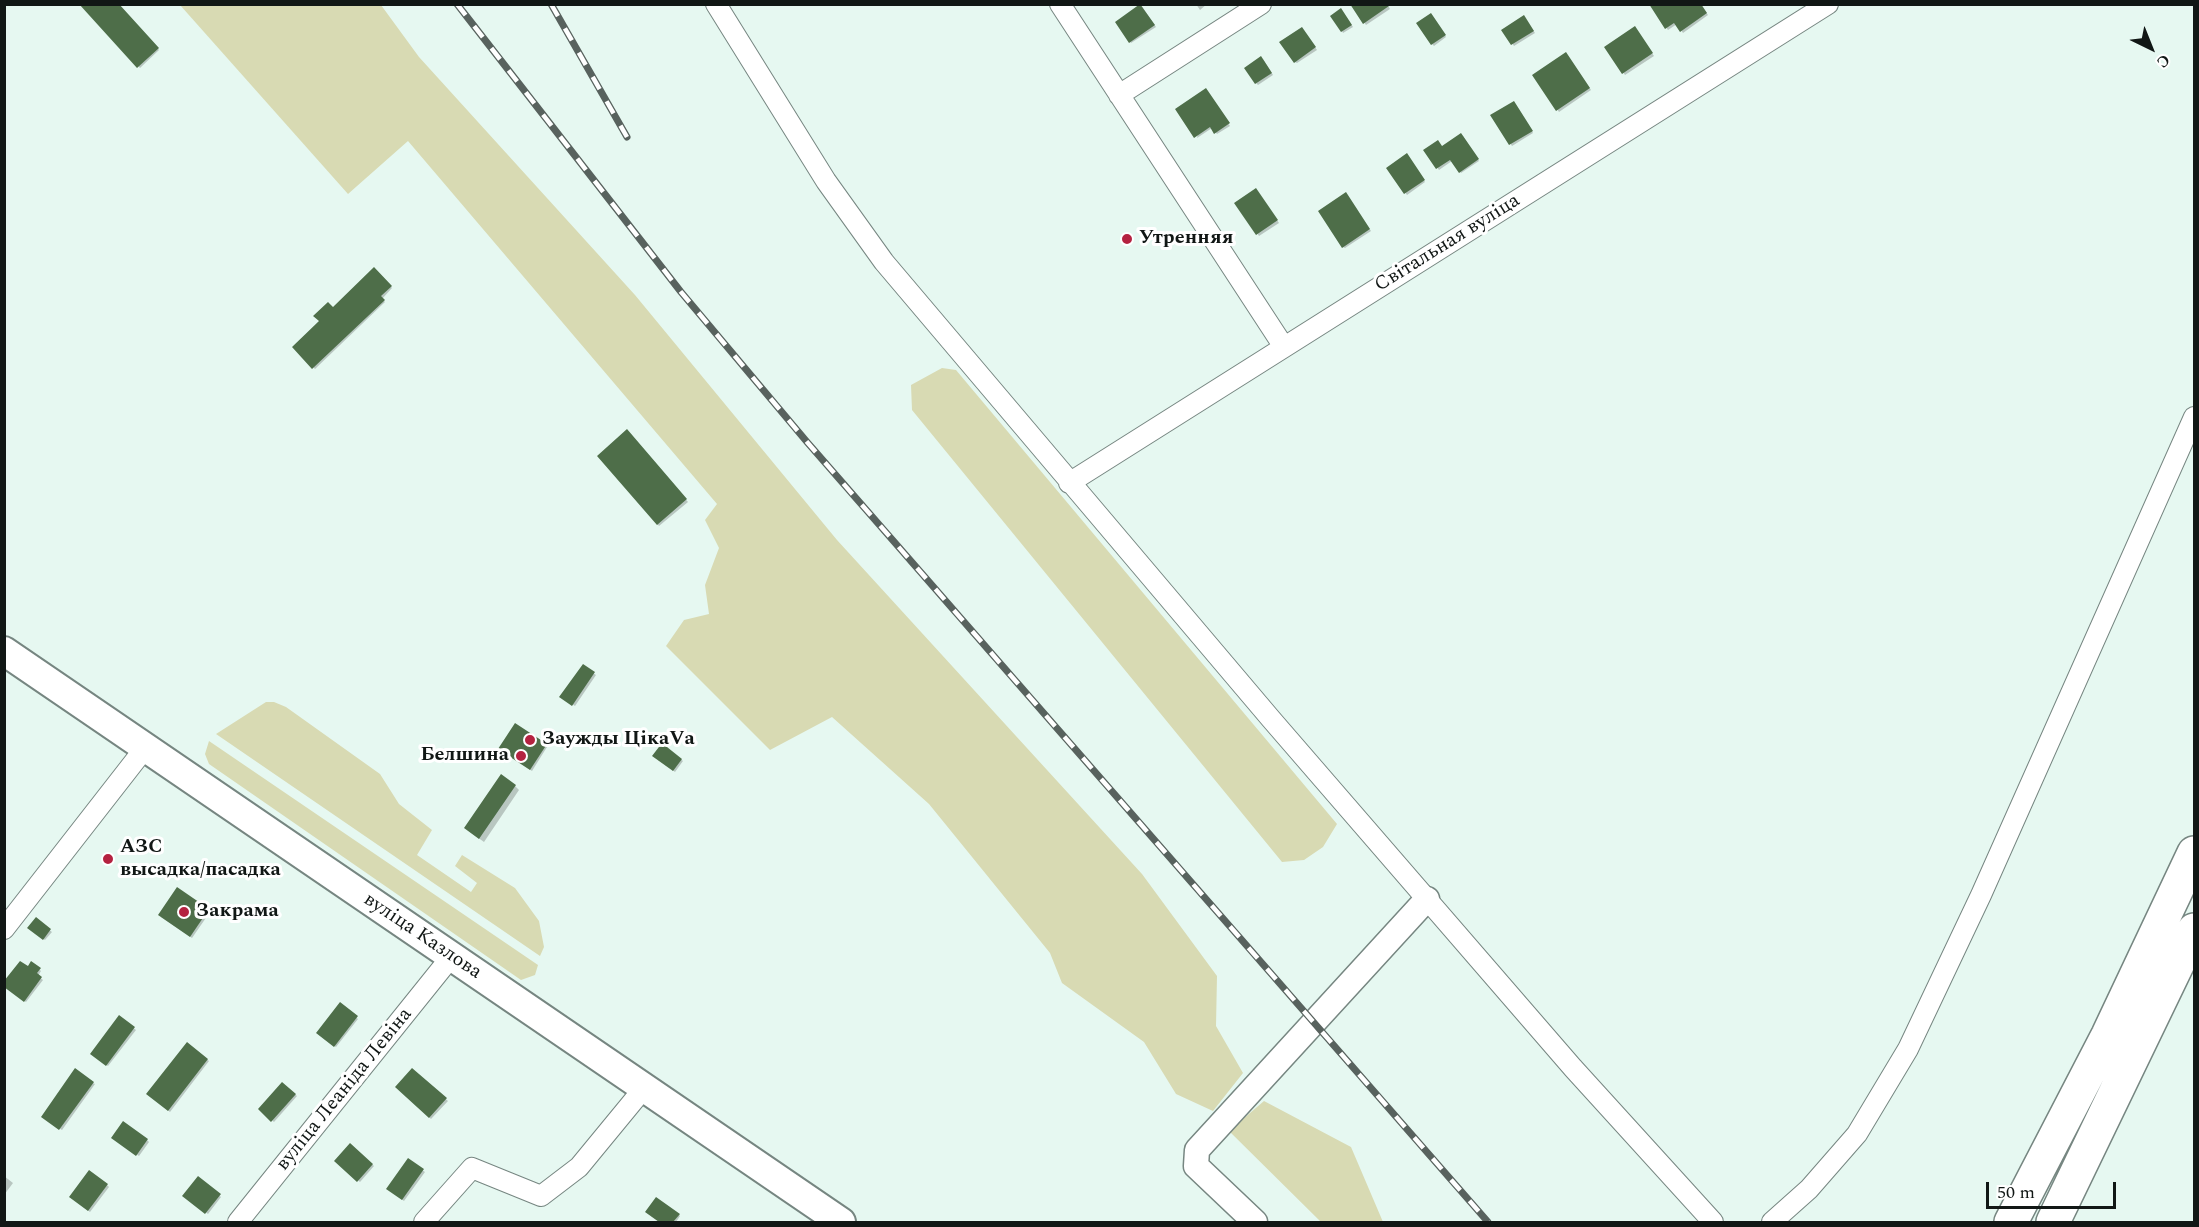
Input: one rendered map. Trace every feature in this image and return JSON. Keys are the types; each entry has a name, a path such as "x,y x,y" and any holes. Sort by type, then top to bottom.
{"highway":[{"path":"2011,1222 2109,1035 2194,852"},
{"path":"2053,1222 2194,930"}],"main road":[{"name":"вуліца Казлова","path":"4,651 841,1222"}],"street":[{"path":"716,4 826,181 884,262 1069,483 1427,899 1573,1068 1713,1222"},
{"path":"1060,4 1284,347"},
{"path":"1119,95 1261,4"},
{"name":"Світальная вуліца","path":"1069,483 1828,4"},
{"path":"1772,1222 1809,1189 1857,1134 1908,1048 1981,895 2194,417"},
{"path":"4,929 145,748"},
{"path":"1254,1222 1196,1166 1197,1150 1427,899"},
{"name":"вуліца Леаніда Левіна","path":"238,1222 451,957"},
{"path":"424,1222 472,1167 541,1196 579,1167 644,1088"}],"green space":[{"path":"180,5 381,5 419,57 635,295 837,540 1142,874 1217,976 1216,1026 1243,1073 1213,1111 1176,1094 1144,1042 1062,983 1050,953 929,804 832,717 770,750 666,646 684,620 709,614 705,585 719,548 705,520 717,504 408,141 348,194"},
{"path":"942,368 956,370 1337,824 1323,847 1304,860 1282,862 912,410 911,385"},
{"path":"266,702 274,702 286,707 380,774 399,804 432,830 417,855 471,892 477,883 455,866 462,855 515,888 539,921 544,947 540,956 216,734"},
{"path":"209,741 538,965 535,975 521,980 209,764 205,754"},
{"path":"1264,1101 1351,1147 1383,1222 1321,1222 1229,1131"}],"building":[{"path":"79,4 119,4 159,48 137,68"},
{"path":"1140,4 1155,25 1129,43 1115,22"},
{"path":"1350,4 1388,4 1389,6 1363,24"},
{"path":"1649,4 1701,4 1707,13 1680,32 1674,23 1665,29"},
{"path":"1341,8 1352,25 1341,32 1330,16"},
{"path":"1431,13 1446,35 1431,45 1416,23"},
{"path":"1524,15 1534,31 1511,45 1501,30"},
{"path":"1635,26 1653,53 1622,74 1604,47"},
{"path":"1302,27 1316,47 1294,63 1279,42"},
{"path":"1566,52 1590,88 1556,111 1532,75"},
{"path":"1261,56 1272,73 1255,84 1244,68"},
{"path":"1206,88 1230,123 1214,134 1210,127 1194,138 1175,109"},
{"path":"1514,101 1533,131 1509,145 1490,115"},
{"path":"1461,133 1479,159 1459,173 1450,160 1436,169 1423,150 1438,140 1442,146"},
{"path":"1407,153 1425,180 1404,194 1386,168"},
{"path":"1256,188 1278,220 1256,235 1234,203"},
{"path":"1346,192 1370,229 1342,248 1318,211"},
{"path":"374,267 392,286 381,296 385,300 312,369 292,347 319,321 313,316 328,302 333,307"},
{"path":"627,429 687,499 657,525 597,456"},
{"path":"583,664 595,672 572,706 559,697"},
{"path":"515,723 547,744 530,770 498,749"},
{"path":"662,743 682,759 673,771 652,756"},
{"path":"501,774 516,785 479,839 464,828"},
{"name":"Закрама","path":"177,887 209,909 190,937 158,915"},
{"path":"36,917 51,929 43,940 27,928"},
{"path":"20,961 28,966 31,961 41,968 37,973 42,977 24,1002 4,987 4,981"},
{"path":"340,1002 358,1016 334,1047 316,1033"},
{"path":"119,1015 135,1027 106,1066 90,1054"},
{"path":"187,1042 208,1059 168,1111 146,1094"},
{"path":"75,1068 94,1082 59,1130 41,1117"},
{"path":"412,1068 447,1098 429,1118 395,1087"},
{"path":"282,1082 296,1094 271,1122 258,1109"},
{"path":"123,1121 148,1139 136,1156 111,1138"},
{"path":"350,1143 373,1164 357,1182 334,1161"},
{"path":"408,1158 424,1169 402,1200 386,1189"},
{"path":"89,1170 108,1184 88,1211 69,1197"},
{"path":"198,1176 221,1194 205,1214 182,1196"},
{"path":"656,1197 680,1214 673,1222 659,1222 645,1212"}],"railway":[{"path":"457,4 681,292 807,442 1488,1222"},
{"path":"551,4 627,137"}],"place":[{"name":"Утренняя","path":"1127,239"},
{"name":"Заужды ЦікаVа","path":"530,740"},
{"name":"Белшина","path":"521,756"},
{"name":"АЗС высадка/пасадка","path":"108,859"},
{"name":"Закрама","path":"184,912"}]}
